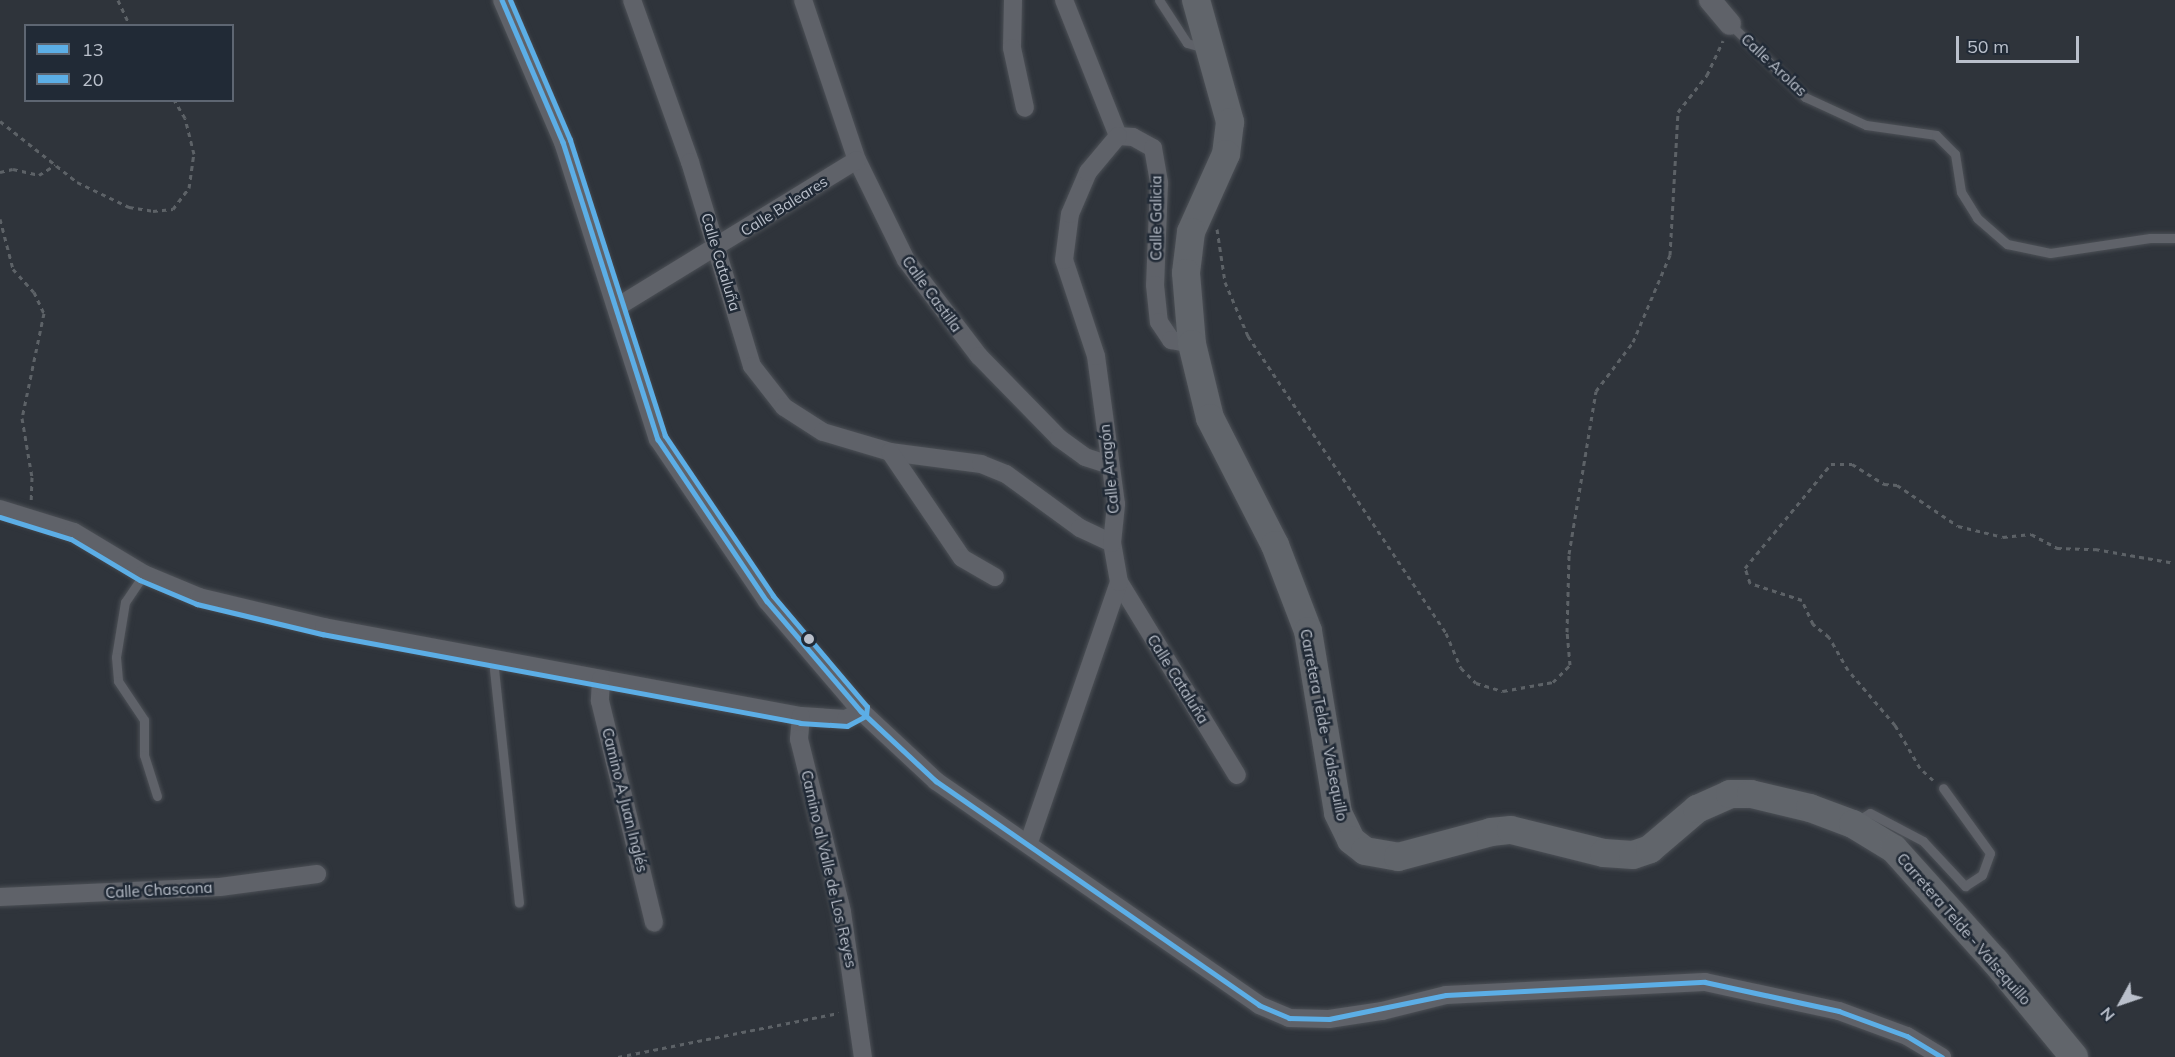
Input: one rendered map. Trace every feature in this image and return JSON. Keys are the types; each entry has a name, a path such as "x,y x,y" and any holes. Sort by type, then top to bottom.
{"main road":[{"name":"Carretera Telde - Valsequillo","path":"1196,0 1230,122 1226,154 1191,232 1186,273 1192,344 1210,418 1275,545 1308,631 1338,813 1351,840 1365,851 1398,857 1491,832 1511,830 1604,853 1633,855 1650,849 1697,809 1730,795 1751,794 1810,808 1853,824 1894,849 1922,877 2074,1057"}],"street":[{"path":"502,0 563,142 658,439 767,601 861,711 936,781 1029,842 1145,927 1259,1005 1289,1018 1329,1019 1382,1011 1446,995 1705,982 1839,1011 1907,1036 1942,1057"},
{"name":"Calle Cataluña","path":"632,0 717,248 752,366 784,407 823,432 890,452 981,464 1006,474 1080,528 1112,543"},
{"name":"Calle Castilla","path":"803,0 857,160 906,260 979,356 1059,438 1084,458 1110,465"},
{"path":"1013,0 1012,48 1025,108"},
{"path":"1064,0 1118,136"},
{"name":"Calle Arolas","path":"1710,0 1730,24"},
{"name":"Calle Galicia","path":"1118,136 1133,137 1153,148 1159,183 1155,285 1159,322 1171,340 1192,344"},
{"name":"Calle Aragón","path":"1029,842 1119,582 1112,543 1116,504 1096,356 1064,260 1070,214 1088,172 1118,136"},
{"name":"Calle Baleares","path":"617,307 717,248 857,160"},
{"path":"890,452 962,558 995,577"},
{"path":"0,509 74,532 144,574 199,597 324,627 801,716 846,719 861,711"},
{"name":"Calle Cataluña","path":"1119,582 1237,775"},
{"name":"Camino A Juan Inglés","path":"601,679 600,701 654,922"},
{"name":"Camino al Valle de Los Reyes","path":"801,716 799,739 842,912 858,1009 863,1057"},
{"name":"Calle Chascona","path":"0,897 220,887 317,874"}],"lane":[{"path":"1159,0 1187,43 1209,49"},
{"name":"Calle Arolas","path":"1730,24 1806,96 1866,125 1936,135 1955,154 1961,192 1977,218 2007,244 2050,254 2150,238 2175,238"},
{"path":"144,574 125,602 116,657 118,681 144,720 144,755 158,796"},
{"path":"493,660 519,903"},
{"path":"1853,824 1870,813 1923,841 1965,886 1982,874 1990,853 1942,788"}],"path":[{"path":"118,0 129,24"},
{"path":"1216,226 1225,282 1248,336 1446,633 1461,668 1476,683 1503,691 1553,682 1570,664 1567,632 1569,554 1596,391 1633,342 1670,255 1678,112 1707,75 1730,24"},
{"path":"0,121 77,182 129,207 153,211 173,208 189,188 195,154 185,118 175,102"},
{"path":"0,172 13,169 39,174 56,165"},
{"path":"0,219 13,269 34,292 44,313 22,418 32,477 30,518"},
{"path":"1942,788 1920,768 1895,725 1848,670 1829,636 1813,624 1802,600 1750,583 1745,568 1831,464 1852,464 1884,483 1897,485 1958,526 2003,537 2031,534 2057,548 2095,549 2175,564"},
{"path":"618,1057 858,1009"}],"transit line":[{"name":"13","path":"502,0 563,142 658,439 767,601 861,711 936,781 1259,1005 1289,1018 1329,1019 1446,995 1705,982 1839,1011 1907,1036 1942,1057"},
{"name":"20","path":"0,517 71,539 140,580 197,604 322,634 800,723 847,726 866,716 867,707 773,596 665,436 570,140 510,0"}]}
